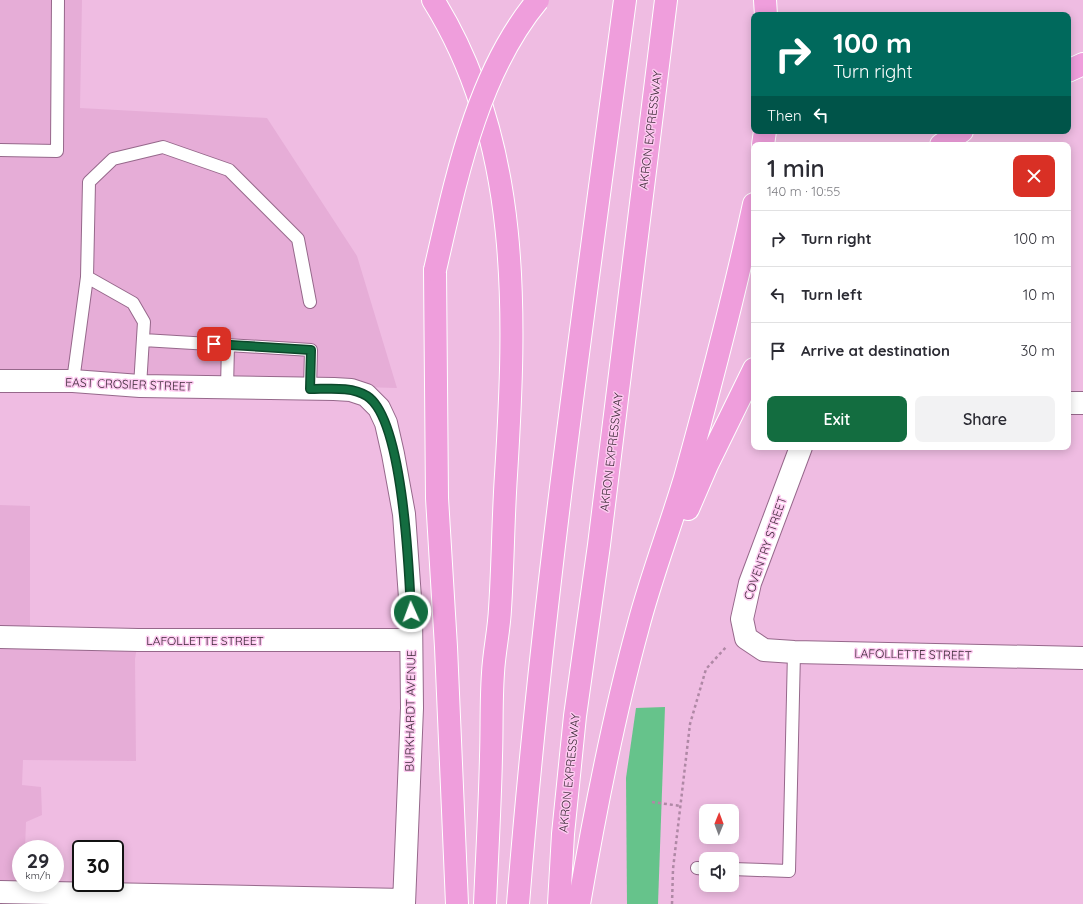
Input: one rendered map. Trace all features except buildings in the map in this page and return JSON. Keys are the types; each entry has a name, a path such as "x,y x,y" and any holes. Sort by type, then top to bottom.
{"highway":[{"path":"433,0 445,20 471,73 489,134 502,191 510,252 512,315 510,407 500,612 493,673 485,904"},
{"path":"457,904 446,647 437,498 435,270 457,173 493,71 528,13 538,0"},
{"path":"518,904 526,804 548,592 569,418 625,0"},
{"name":"AKRON EXPRESSWAY","path":"559,904 563,834 574,716 599,545 666,0"},
{"path":"765,0 766,12"},
{"path":"1071,70 1083,64"},
{"path":"946,142 958,134"},
{"path":"579,904 617,714 639,621 684,480 740,267 751,218"},
{"path":"617,714 642,627 666,559 707,465 751,375"}],"street":[{"name":"EAST CROSIER STREET","path":"0,381 73,382 140,386 259,389"},
{"name":"BURKHARDT AVENUE","path":"259,389 351,390 366,395 379,408 386,423 394,454 404,514 410,574 412,708 404,902"},
{"path":"1071,403 1083,404"},
{"name":"COVENTRY STREET","path":"746,638 742,619 750,583 798,453"},
{"name":"LAFOLLETTE STREET","path":"0,637 138,640 411,640"},
{"name":"LAFOLLETTE STREET","path":"746,638 764,650 794,652 1083,658"},
{"path":"0,892 404,902"}],"lane":[{"path":"0,150 57,151 58,0"},
{"path":"73,382 87,276 89,182 113,159 163,147 230,170 298,239 310,302"},
{"path":"87,276 133,303 144,322 140,386"},
{"path":"143,340 311,350 310,389"},
{"path":"227,388 228,345"},
{"path":"739,869 789,871 794,652"}],"path":[{"path":"672,904 673,869 690,724 706,669 731,643 746,638"},
{"path":"652,802 681,806"}],"shaded area":[{"path":"0,0 82,0 80,108 267,118 357,256 397,388 0,377"},
{"path":"0,505 30,506 30,638 138,640 135,659 136,761 23,760 22,785 41,787 42,815 26,822 25,840 12,840 12,887 0,892"}],"green space":[{"path":"665,707 658,904 627,904 626,778 636,708"}],"route":[{"path":"214,344 311,350 310,389 351,390 366,395 373,400 379,408 386,423 394,454 404,514 410,574 411,612"}]}
